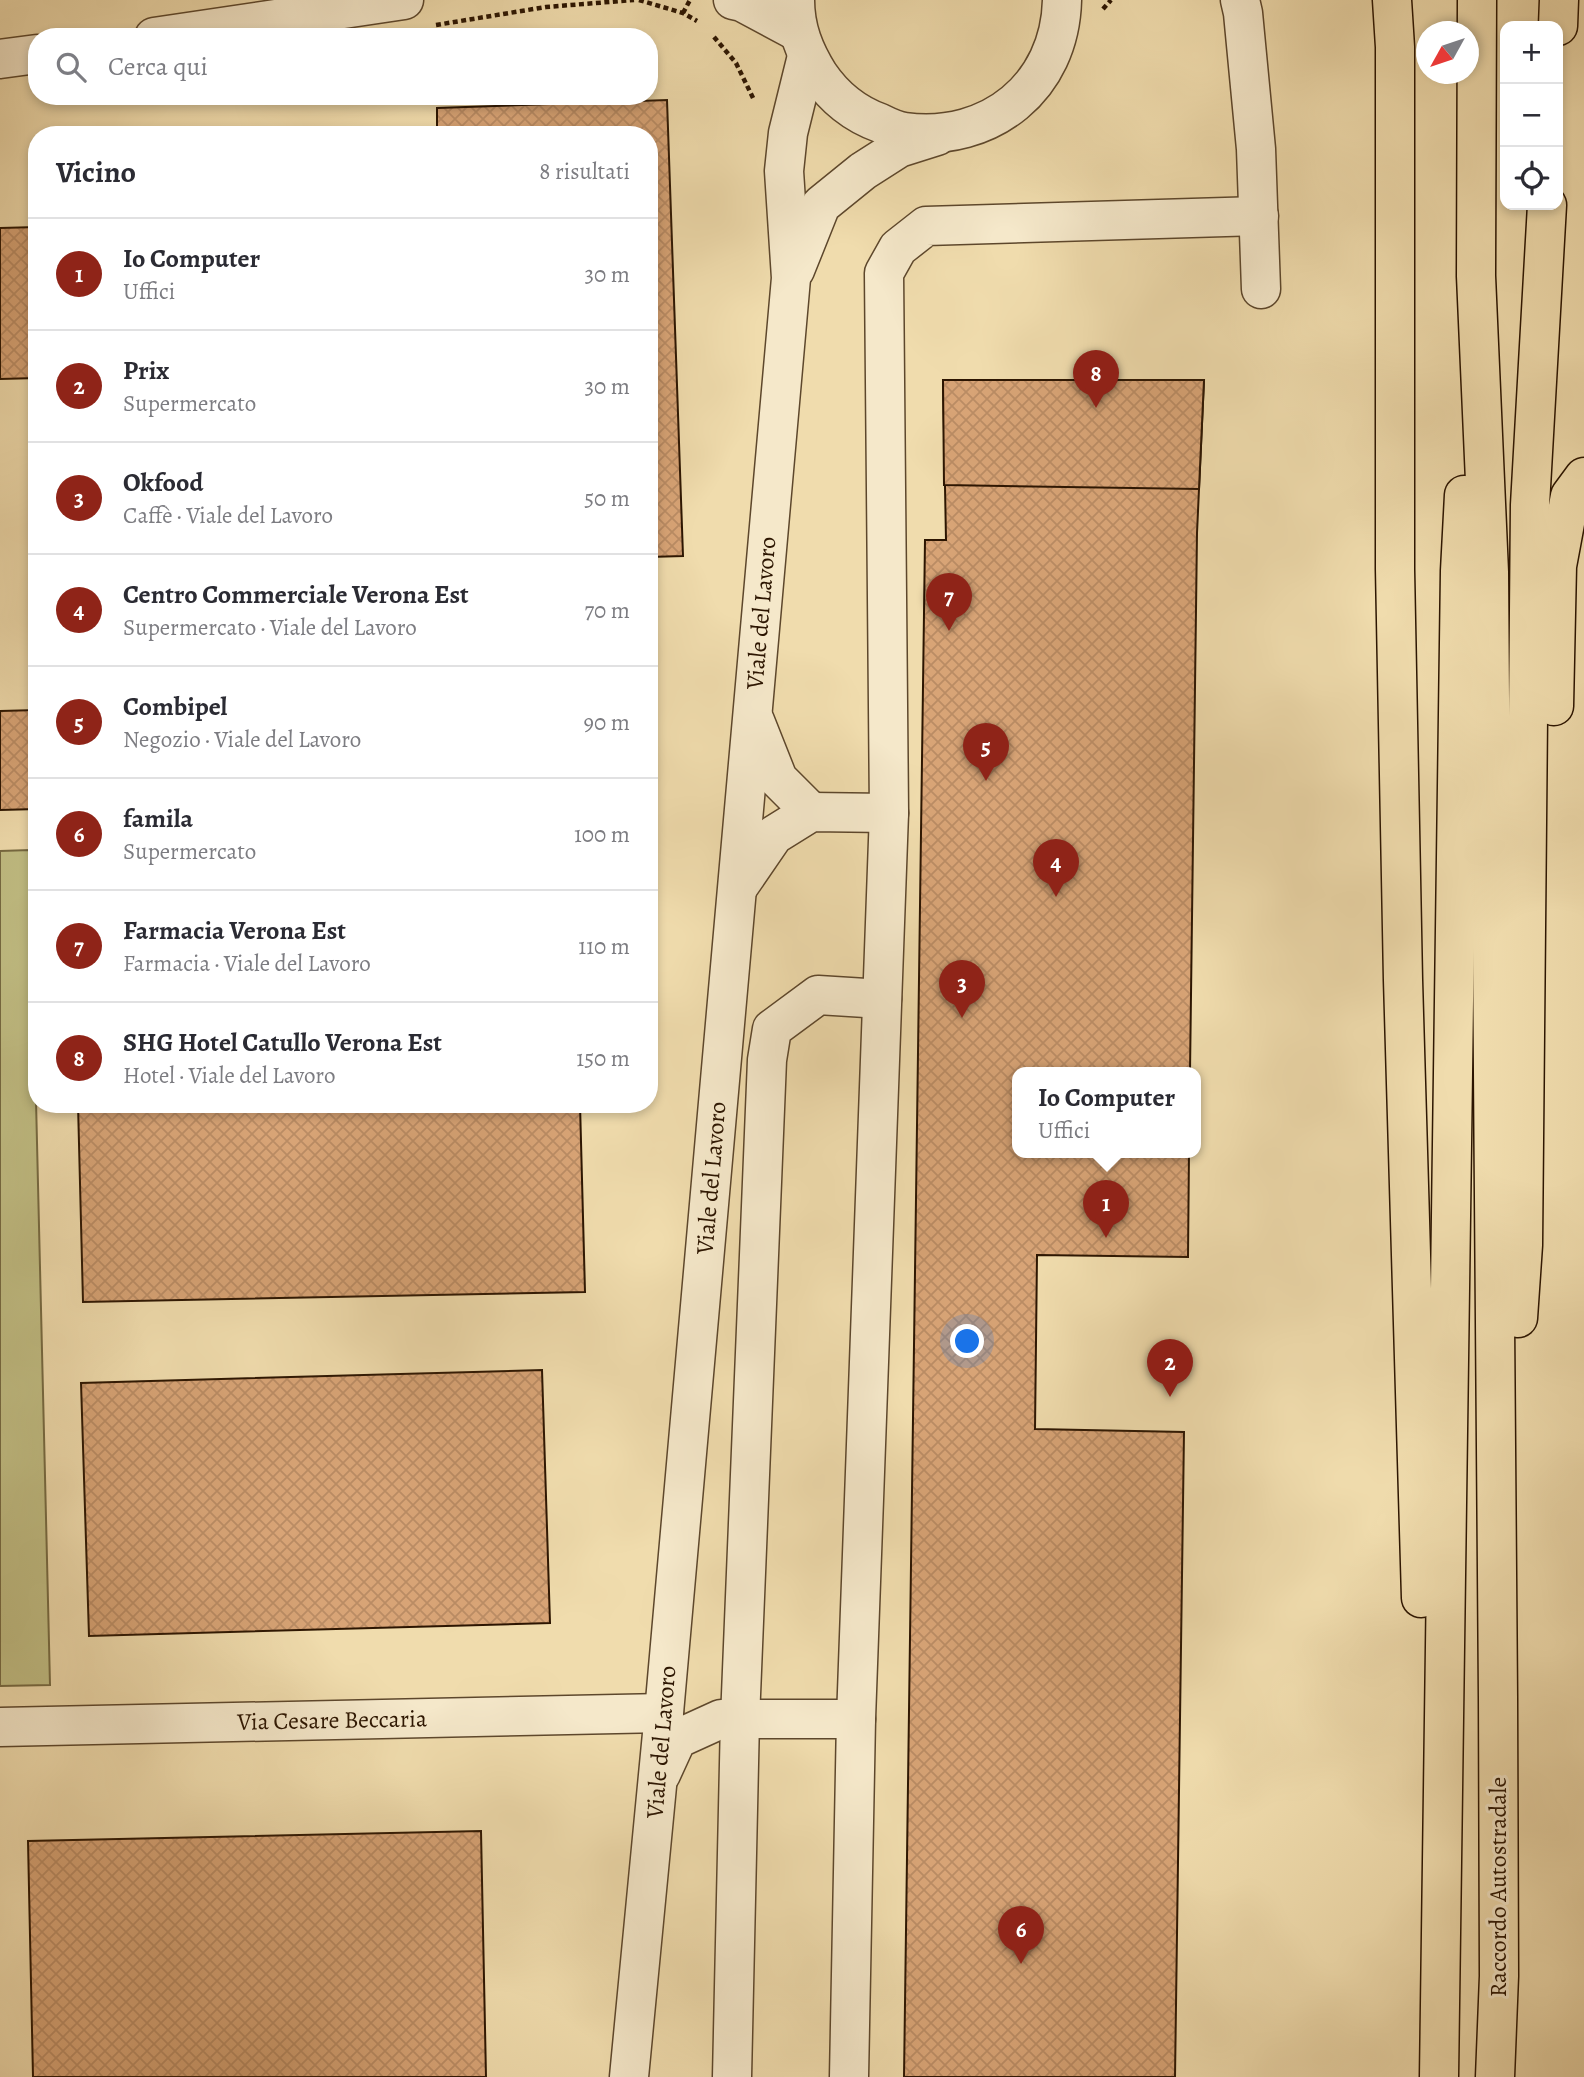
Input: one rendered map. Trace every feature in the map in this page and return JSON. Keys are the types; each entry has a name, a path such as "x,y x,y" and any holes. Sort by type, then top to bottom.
{"highway":[{"path":"1392,0 1395,61 1395,569 1412,1336 1421,1595 1443,1710"},
{"path":"1558,21 1559,0"},
{"path":"1477,11 1476,276 1489,572 1497,1697"},
{"path":"1497,1697 1522,1244 1530,505 1547,210"},
{"path":"1438,2077 1460,571 1476,276"},
{"path":"1497,1697 1551,820 1557,565 1570,496 1584,477"},
{"name":"Raccordo Autostradale","path":"1495,2077 1499,1976 1497,1697"}],"street":[{"path":"733,0 800,29"},
{"path":"1240,0 1256,149 1261,289"},
{"name":"Viale del Lavoro","path":"791,278 821,205 863,171 899,149 986,122 1021,98 1048,63 1068,7"},
{"path":"252,28 416,13"},
{"name":"Viale del Lavoro","path":"800,29 830,91 864,117 902,132 945,134"},
{"name":"Viale del Lavoro","path":"629,2077 664,1713 791,278 785,171 800,29"},
{"path":"0,60 28,55"},
{"path":"849,2077 856,1719 889,813 884,272 898,248 926,226 1259,216"},
{"path":"752,713 778,779 811,812"},
{"path":"737,890 774,835 811,812 889,813"},
{"path":"732,2077 731,1719 767,1060 772,1029 818,995 882,999"},
{"path":"670,1640 684,1693 731,1719"},
{"name":"Via Cesare Beccaria","path":"0,1727 664,1713"},
{"path":"657,1782 677,1739 731,1719 856,1719"}],"path":[{"path":"416,13 634,0"},
{"path":"683,13 690,0"}],"shaded area":[{"path":"28,850 28,1113 36,1113 50,1685 0,1686 0,851"}],"building":[{"path":"658,100 667,100 683,556 658,557 658,126 437,126 437,108 658,105"},
{"path":"28,227 28,378 0,379 0,228"},
{"path":"943,380 1204,380 1197,533 1190,1067 1012,1067 1012,1158 1189,1158 1188,1257 1037,1255 1035,1429 1184,1432 1175,2077 904,2077 925,540 946,540"},
{"path":"943,380 1204,380 1199,489 944,485"},
{"path":"28,710 28,809 0,810 0,711"},
{"path":"78,1113 580,1113 585,1292 83,1302"},
{"path":"542,1370 550,1623 89,1636 81,1383"},
{"path":"481,1831 486,2077 33,2077 28,1841"}],"place":[{"name":"SHG Hotel Catullo Verona Est","path":"1096,408"},
{"name":"Farmacia Verona Est","path":"949,631"},
{"name":"Combipel","path":"986,781"},
{"name":"Centro Commerciale Verona Est","path":"1056,897"},
{"name":"Okfood","path":"962,1018"},
{"name":"Io Computer","path":"1106,1238"},
{"name":"Prix","path":"1170,1397"},
{"name":"famila","path":"1021,1964"}]}
